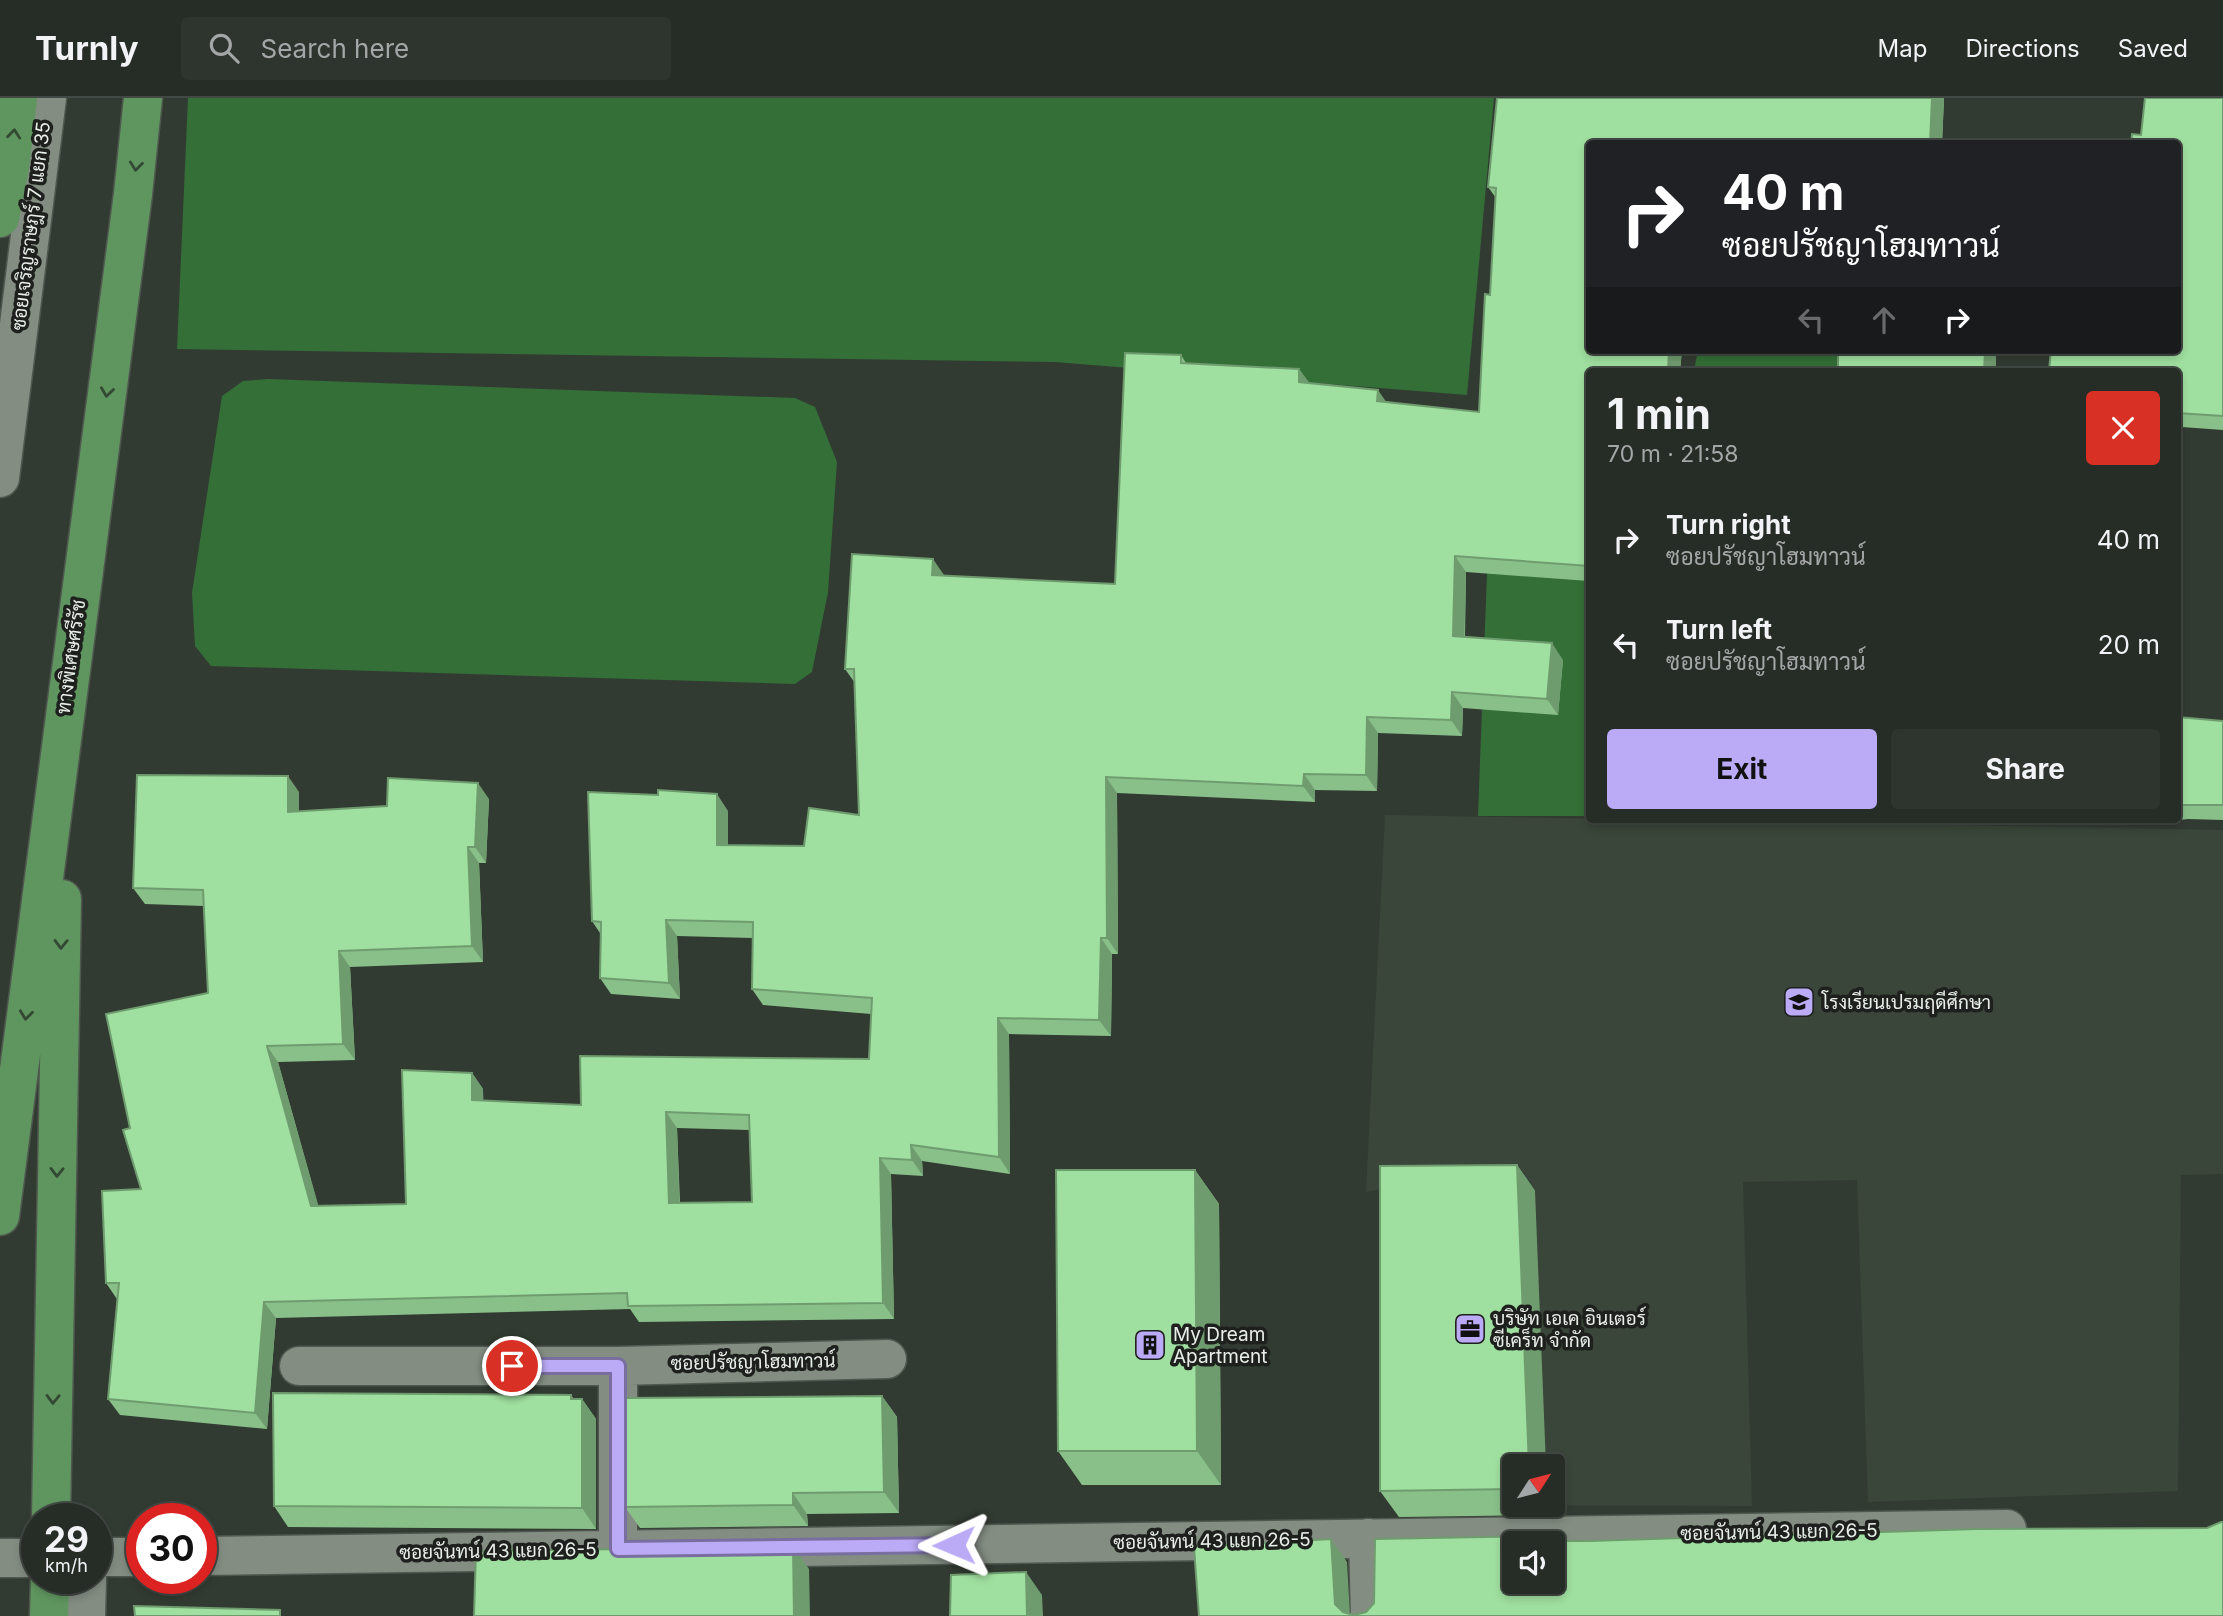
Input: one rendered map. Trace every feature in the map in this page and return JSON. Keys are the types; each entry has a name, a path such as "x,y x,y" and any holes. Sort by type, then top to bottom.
{"highway":[{"path":"0,218 10,168 18,98"},
{"name":"ทางพิเศษศรีรัช","path":"0,1216 143,98"},
{"path":"51,1503 65,705"},
{"path":"49,1616 50,1594"}],"street":[{"name":"ซอยเจริญราษฎร์ 7 แยก 35","path":"0,478 47,98"},
{"name":"ซอยปรัชญาโฮมทาวน์","path":"299,1366 618,1366 887,1359"},
{"path":"618,1366 618,1549"},
{"name":"ซอยจันทน์ 43 แยก 26-5","path":"217,1556 2048,1529"},
{"path":"1368,1538 1370,1616"},
{"path":"0,1558 21,1558"},
{"path":"86,1594 86,1616"}],"shaded area":[{"path":"1385,815 1586,819 1586,823 1832,823 2223,830 2223,1174 2181,1175 2178,1491 1868,1502 1857,1180 1743,1182 1752,1506 1565,1505 1565,1454 1502,1454 1502,1505 1392,1505 1393,1187 1366,1192"}],"green space":[{"path":"188,98 1494,98 1467,395 1055,362 177,349"},
{"path":"1697,354 1844,356 1844,368 1695,368"},
{"path":"268,379 795,398 815,407 837,462 828,592 812,672 795,684 211,666 195,646 192,593 222,396 243,381"},
{"path":"1586,565 1586,816 1478,816 1487,573 1585,571"}],"building":[{"path":"1497,98 1932,98 1930,140 1586,140 1586,354 1669,354 1668,368 1586,368 1586,566 1455,556 1453,636 1552,643 1547,699 1452,692 1451,720 1367,717 1366,775 1304,774 1303,786 1106,777 1107,938 1101,938 1099,1020 998,1018 999,1157 911,1145 912,1160 880,1158 883,1303 628,1306 627,1293 264,1302 255,1413 108,1399 119,1283 106,1283 102,1191 141,1189 123,1130 130,1128 106,1014 208,993 203,890 133,888 137,775 288,776 288,812 387,806 388,778 478,783 475,847 468,847 472,946 339,951 343,1044 267,1046 311,1206 406,1204 402,1070 472,1073 472,1100 581,1105 580,1056 869,1059 872,998 752,989 753,922 666,920 669,983 600,978 601,922 592,921 588,792 658,795 658,790 717,794 717,845 804,846 809,808 859,815 854,669 845,669 852,554 933,559 932,575 1115,584 1125,353 1181,355 1181,363 1299,369 1299,382 1378,390 1377,401 1479,412 1485,294 1490,295 1496,188 1488,187","holes":["666,1112 749,1115 752,1202 669,1203"]},
{"path":"2145,98 2223,98 2223,416 2181,413 2181,368 2049,368 2051,354 2181,354 2181,140 2131,140 2132,134 2141,135"},
{"path":"1838,354 1985,354 1984,368 1838,368"},
{"path":"2181,717 2223,721 2223,805 2181,805"},
{"name":"บริษัท เอเค อินเตอร์ ซีเคร็ท จำกัด","path":"1517,1165 1529,1454 1502,1454 1502,1489 1380,1491 1380,1166"},
{"name":"My Dream Apartment","path":"1056,1170 1195,1170 1197,1451 1058,1451"},
{"path":"273,1393 571,1395 571,1399 582,1399 582,1508 274,1506"},
{"path":"882,1396 884,1492 793,1493 793,1505 625,1507 625,1398"},
{"path":"2223,1522 2223,1616 1199,1616 1194,1547 1331,1539 1335,1604 1343,1612 1354,1615 1366,1612 1374,1603 1375,1539 1502,1537 1502,1594 1565,1594 1565,1541 1977,1529 2207,1528"},
{"path":"793,1547 794,1616 474,1616 476,1551"},
{"path":"1026,1572 1027,1616 950,1616 951,1575"},
{"path":"134,1606 280,1610 280,1616 135,1616"}],"place":[{"name":"โรงเรียนเปรมฤดีศึกษา","path":"1799,1002"},
{"name":"บริษัท เอเค อินเตอร์ ซีเคร็ท จำกัด","path":"1470,1329"},
{"name":"My Dream Apartment","path":"1150,1345"}],"route":[{"path":"512,1366 618,1366 618,1549 954,1545"}]}
